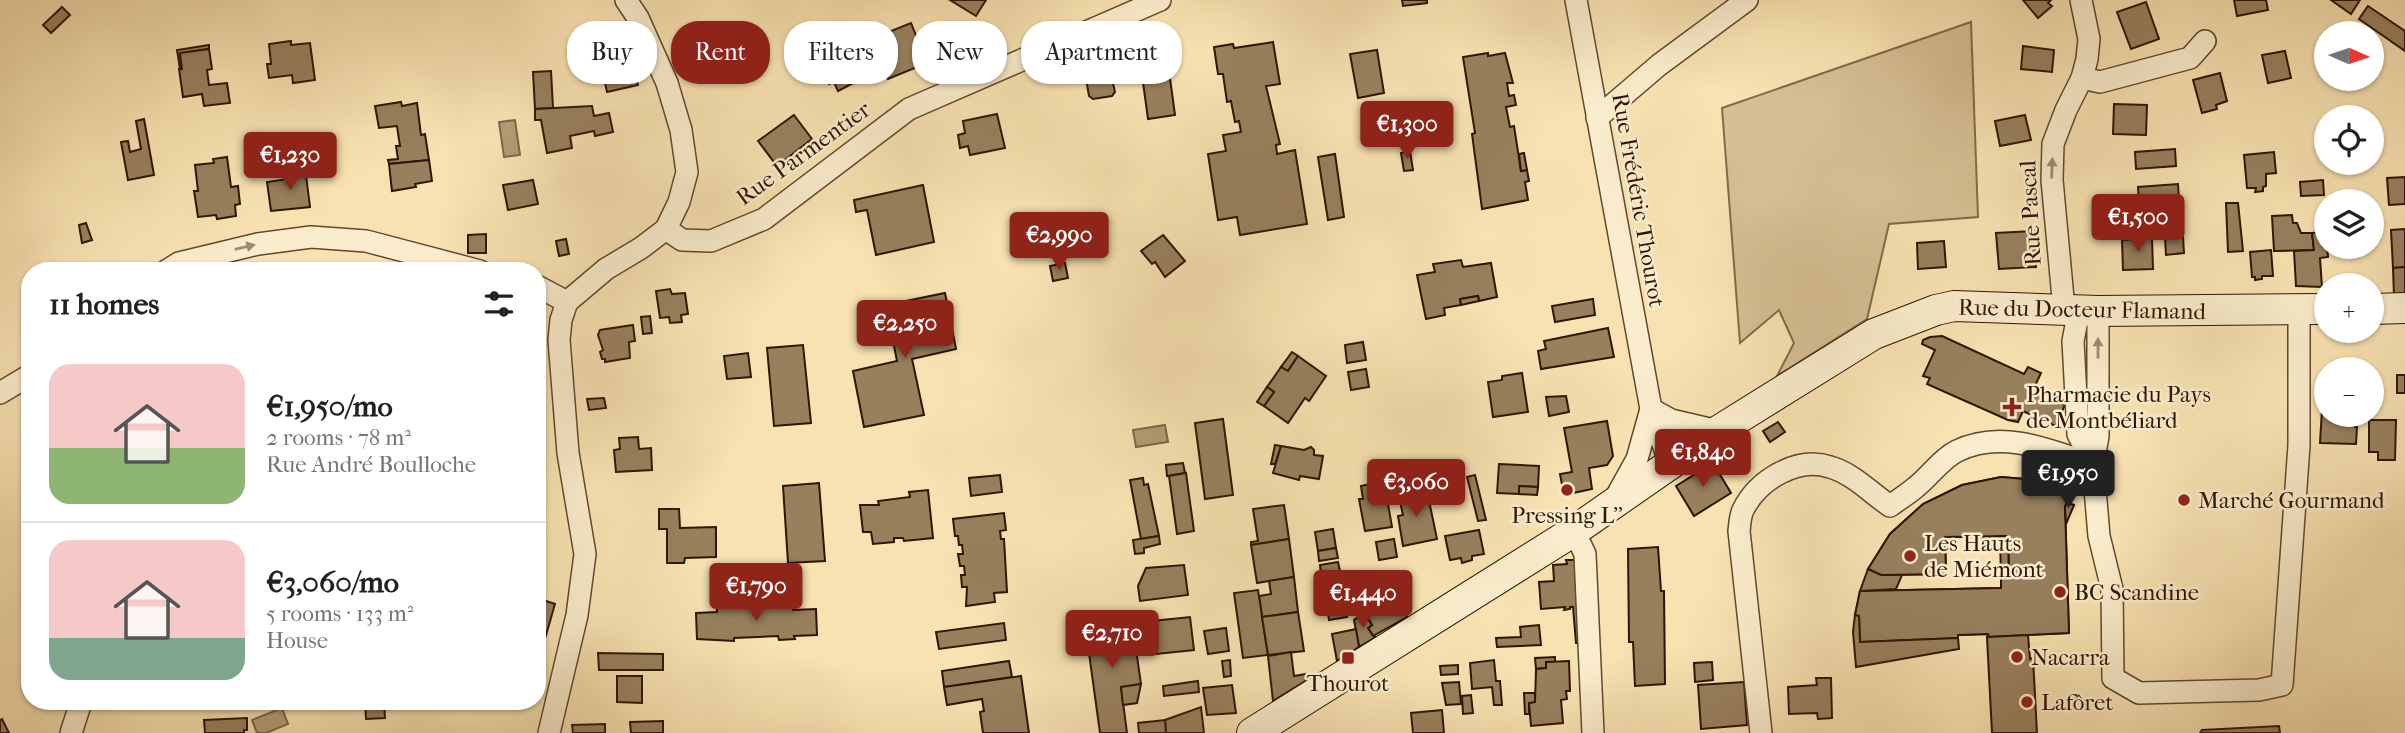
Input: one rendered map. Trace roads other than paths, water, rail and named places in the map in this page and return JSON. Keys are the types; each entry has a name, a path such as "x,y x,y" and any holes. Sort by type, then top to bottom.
{"street":[{"path":"549,733 577,615 584,554 568,453 559,340 561,320 568,302 606,270 666,229 679,202 687,172 681,130 667,83 638,18 626,0"},
{"name":"Rue Parmentier","path":"666,229 682,240 711,241 764,219 909,109 1160,0"},
{"name":"Rue Frédéric Thourot","path":"1576,0 1651,409 1670,464"},
{"path":"1597,118 1659,65 1747,0"},
{"name":"Rue Pascal","path":"2081,0 2089,39 2082,78 2053,144 2052,180 2080,310 2098,436 2093,465 2099,536 2112,589 2113,678 2139,693 2259,690 2282,685 2299,445 2312,309"},
{"path":"2082,78 2100,82 2190,58 2206,41"},
{"path":"183,262 258,244 311,237 366,242 445,262"},
{"path":"546,291 568,302"},
{"name":"Rue du Docteur Flamand","path":"1252,733 1574,531 1718,431 1874,334 1936,310 1973,305 2080,310 2312,309"},
{"path":"2384,309 2405,308"},
{"path":"0,394 21,381"},
{"path":"1651,409 1671,420 1718,431"},
{"name":"Rue Frédéric Thourot","path":"1610,506 1637,459 1651,409"},
{"path":"1761,733 1739,531 1742,512 1756,489 1785,470 1807,463 1828,466 1842,472 1890,506 1956,452 1976,444 2004,441 2038,447 2093,465"},
{"path":"1574,531 1586,554 1593,733"},
{"path":"71,733 78,710"}],"place":[{"name":"Pharmacie du Pays de Montbéliard","path":"2012,407"},
{"name":"Pressing L''","path":"1567,490"},
{"name":"Marché Gourmand","path":"2184,500"},
{"name":"Les Hauts de Miémont","path":"1910,556"},
{"name":"BC Scandine","path":"2060,592"},
{"name":"Nacarra","path":"2017,657"},
{"name":"Thourot","path":"1348,658"},
{"name":"Lafôret","path":"2027,702"}]}
